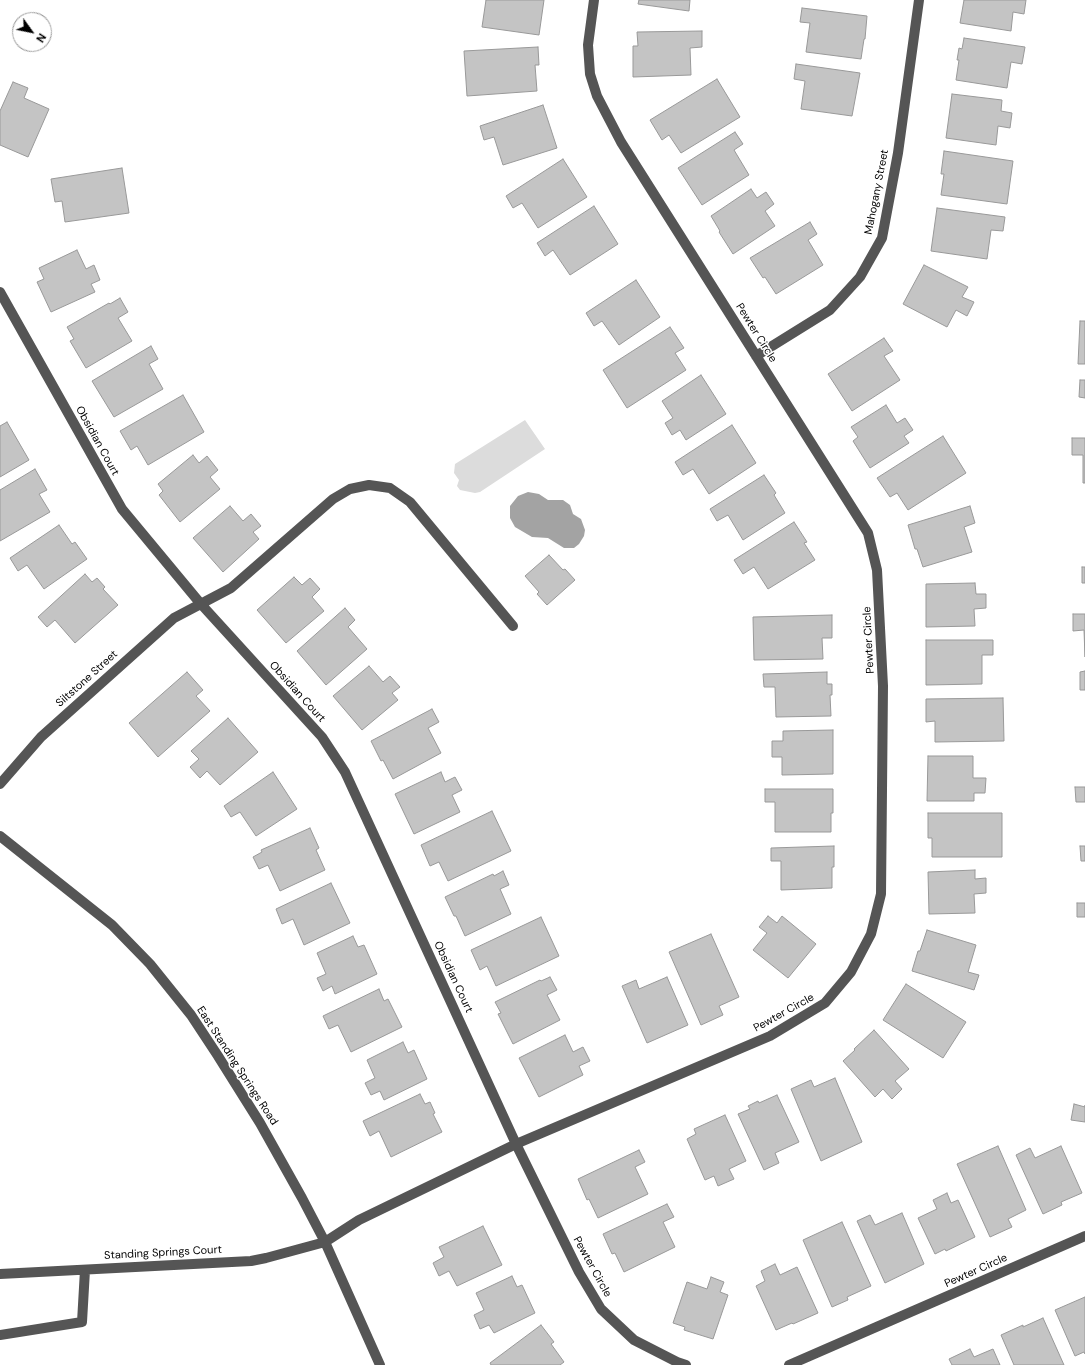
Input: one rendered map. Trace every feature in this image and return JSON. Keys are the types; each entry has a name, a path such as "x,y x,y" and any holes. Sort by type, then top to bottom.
{"street":[{"name":"Pewter Circle","path":"325,1242 359,1220 516,1144 770,1036 825,1004 851,972 871,934 881,894 883,686 877,570 868,534 621,142 597,96 590,74 588,45 594,0"},
{"name":"Mahogany Street","path":"756,356 830,310 860,277 882,238 898,153 919,0"},
{"name":"Obsidian Court","path":"0,292 122,509 200,603 322,737 345,772 516,1144"},
{"name":"Siltstone Street","path":"0,784 41,738 174,618 231,588 333,499 350,488 370,485 390,488 410,502 512,626"},
{"name":"East Standing Springs Road","path":"0,836 112,925 150,964 186,1009 218,1056 260,1123 325,1242 380,1365"},
{"name":"Pewter Circle","path":"516,1144 579,1272 601,1309 634,1340 686,1365"},
{"name":"Pewter Circle","path":"789,1365 1085,1236"},
{"name":"Standing Springs Court","path":"0,1274 251,1261 325,1242"},
{"path":"0,1335 82,1322 85,1270"}],"shaded area":[{"path":"525,420 545,449 480,492 475,493 460,490 457,486 459,480 454,473 455,464"},
{"path":"528,492 539,494 548,500 563,500 570,505 573,514 581,519 585,530 584,536 579,544 574,548 564,548 548,538 532,537 515,527 510,518 510,506 518,496"}],"building":[{"path":"486,0 544,0 539,35 482,27"},
{"path":"639,0 690,0 689,11 638,4"},
{"path":"964,0 1026,0 1024,14 1013,12 1011,31 960,23"},
{"path":"802,8 867,16 861,59 806,52 810,23 800,22"},
{"path":"702,31 702,47 690,48 691,75 633,77 633,46 638,46 637,32"},
{"path":"964,38 1025,47 1022,64 1011,62 1007,88 956,80 959,48 962,49"},
{"path":"538,47 539,65 535,65 537,91 467,96 464,51"},
{"path":"796,64 860,73 852,116 801,109 805,81 794,79"},
{"path":"717,79 740,117 681,153 669,135 662,140 650,120"},
{"path":"13,82 28,88 24,98 49,109 28,157 0,145 0,111"},
{"path":"952,94 1002,100 1001,111 1012,113 1010,128 998,126 996,145 946,138"},
{"path":"543,105 557,148 503,165 494,137 484,140 480,126"},
{"path":"735,132 743,144 734,150 749,175 702,205 678,168"},
{"path":"944,151 1013,161 1007,204 941,195 944,174 941,174"},
{"path":"563,159 587,197 538,228 522,203 513,208 506,196"},
{"path":"122,168 129,213 65,222 62,201 55,202 51,179"},
{"path":"751,189 757,198 766,192 774,204 765,211 775,226 733,254 711,216"},
{"path":"594,206 618,244 570,275 553,250 545,256 537,243"},
{"path":"937,208 1005,217 1003,231 991,230 987,259 931,251"},
{"path":"810,222 817,234 808,240 823,265 776,294 750,258"},
{"path":"77,250 86,269 94,265 100,280 91,284 95,292 51,312 37,282 44,279 39,268"},
{"path":"924,265 968,287 962,297 974,302 967,316 956,310 947,327 903,304"},
{"path":"636,280 660,317 619,345 602,321 594,326 586,313"},
{"path":"120,298 128,312 118,318 132,341 86,368 70,341 74,339 67,327"},
{"path":"1080,321 1085,321 1085,364 1078,364"},
{"path":"670,327 684,348 675,353 686,370 627,408 603,370"},
{"path":"884,338 893,351 884,356 900,380 852,411 828,374"},
{"path":"151,346 158,359 149,364 163,389 114,417 92,381"},
{"path":"701,375 726,414 686,440 680,430 672,435 665,423 673,418 662,401"},
{"path":"1080,380 1085,380 1085,398 1079,397"},
{"path":"183,395 204,432 148,465 137,446 131,450 120,431"},
{"path":"886,405 897,423 905,418 913,430 904,436 909,443 870,468 853,441 858,437 851,427"},
{"path":"7,422 29,460 0,477 0,426"},
{"path":"732,425 756,463 709,494 693,469 683,475 675,462"},
{"path":"943,436 966,473 908,510 897,493 890,497 877,478"},
{"path":"1072,438 1085,438 1085,483 1083,483 1083,455 1072,455"},
{"path":"193,455 199,463 207,456 218,470 210,477 220,489 180,522 159,495 163,491 158,484"},
{"path":"35,469 47,490 39,494 50,512 0,541 0,490"},
{"path":"764,475 776,493 774,495 785,513 743,540 728,515 717,521 710,509"},
{"path":"230,506 243,521 251,514 261,526 253,532 259,539 223,572 193,538"},
{"path":"970,506 975,523 964,527 972,552 923,567 917,549 915,549 908,525"},
{"path":"794,522 807,542 804,543 815,560 768,589 754,567 743,574 734,560"},
{"path":"59,525 72,544 75,542 87,559 44,589 27,565 18,571 10,558"},
{"path":"549,555 575,580 547,605 537,594 539,592 525,576"},
{"path":"1082,567 1085,567 1085,583 1082,583"},
{"path":"85,574 92,582 97,578 105,587 103,589 118,605 75,643 55,620 47,627 38,617"},
{"path":"294,577 302,585 310,578 320,589 312,597 324,611 286,643 257,610"},
{"path":"975,583 976,594 986,594 986,608 974,609 975,626 926,627 926,584"},
{"path":"345,608 355,620 348,627 367,649 326,685 297,651"},
{"path":"1073,614 1085,614 1085,657 1084,630 1073,631"},
{"path":"832,615 832,638 822,638 823,659 754,660 753,617"},
{"path":"926,640 993,640 993,655 982,655 982,684 926,685"},
{"path":"369,666 383,682 390,676 400,687 392,693 398,700 362,730 333,696"},
{"path":"1085,671 1085,690 1080,690 1080,672"},
{"path":"187,672 203,690 196,696 210,711 158,757 129,723"},
{"path":"827,672 827,684 832,684 832,695 830,695 831,716 776,717 775,687 764,687 763,674"},
{"path":"1003,698 1004,741 935,742 935,721 926,722 926,699"},
{"path":"432,709 439,722 428,728 441,753 393,779 383,760 381,761 371,741"},
{"path":"228,718 258,752 220,785 207,771 200,778 190,767 199,759 191,751"},
{"path":"833,730 833,774 782,775 782,757 772,757 772,741 783,741 783,731"},
{"path":"928,756 973,756 973,778 986,778 985,793 974,793 974,801 927,801"},
{"path":"273,772 297,809 256,836 240,812 231,817 224,806"},
{"path":"441,772 445,782 455,777 462,790 452,795 460,812 414,834 395,794"},
{"path":"1075,787 1085,787 1085,802 1076,802"},
{"path":"765,789 833,789 831,832 775,832 775,802 765,802"},
{"path":"492,811 511,851 448,881 439,862 430,866 421,845"},
{"path":"928,813 1002,813 1002,857 932,857 932,838 928,838"},
{"path":"310,828 319,848 316,850 325,870 280,891 268,865 259,869 253,857 262,852 261,850"},
{"path":"834,846 832,888 781,890 781,861 771,861 771,848"},
{"path":"1080,846 1085,846 1085,861 1081,861"},
{"path":"975,870 975,879 986,878 986,893 974,894 975,913 929,914 928,872"},
{"path":"503,871 509,885 500,889 511,914 465,936 445,897 493,874 494,876"},
{"path":"331,883 350,923 304,945 293,919 282,924 276,909"},
{"path":"1077,903 1085,903 1085,917 1077,917"},
{"path":"768,916 777,923 782,916 816,944 788,978 753,950 767,933 759,927"},
{"path":"541,917 559,956 496,986 487,966 480,970 471,950"},
{"path":"927,930 976,945 968,972 979,975 974,990 912,971 918,951 920,951"},
{"path":"711,934 739,997 719,1006 723,1015 701,1025 669,952"},
{"path":"353,936 358,947 364,945 377,974 335,994 332,986 323,991 317,978 326,974 317,953"},
{"path":"550,977 557,990 547,995 560,1020 513,1044 498,1014 501,1013 495,1002 540,980 541,981"},
{"path":"667,977 688,1025 647,1043 622,986 636,980 639,989"},
{"path":"906,984 966,1022 943,1058 883,1020"},
{"path":"379,989 384,1001 388,999 402,1027 351,1052 338,1025 329,1029 323,1016"},
{"path":"874,1030 909,1069 895,1081 902,1089 892,1099 883,1089 875,1097 843,1061"},
{"path":"565,1035 573,1052 583,1047 590,1061 579,1066 583,1075 539,1097 519,1058"},
{"path":"403,1042 408,1053 414,1050 427,1079 384,1100 380,1091 371,1095 365,1083 375,1078 367,1060"},
{"path":"835,1078 862,1142 821,1161 791,1089 811,1080 814,1087"},
{"path":"420,1094 425,1104 430,1102 435,1113 433,1114 442,1132 391,1157 379,1131 370,1136 363,1121"},
{"path":"777,1095 799,1142 775,1153 779,1163 764,1170 738,1114 750,1109 748,1106 758,1101 759,1103"},
{"path":"1074,1104 1085,1107 1085,1122 1071,1120"},
{"path":"725,1115 746,1161 729,1169 734,1179 718,1186 714,1176 705,1180 687,1139 696,1134 694,1129"},
{"path":"998,1146 1026,1210 1008,1219 1012,1227 990,1237 957,1164"},
{"path":"1061,1146 1082,1193 1061,1202 1062,1205 1043,1214 1016,1155 1030,1148 1035,1158"},
{"path":"639,1150 645,1162 635,1167 648,1194 598,1218 589,1199 587,1200 578,1179"},
{"path":"947,1193 951,1203 958,1200 975,1237 946,1251 945,1249 935,1254 918,1218 937,1209 933,1200"},
{"path":"667,1204 674,1217 663,1222 675,1247 624,1272 615,1253 612,1254 603,1234"},
{"path":"902,1213 924,1264 885,1283 857,1221 870,1215 875,1225"},
{"path":"842,1222 871,1286 847,1297 848,1300 832,1307 803,1240"},
{"path":"483,1226 502,1265 457,1286 449,1271 439,1276 433,1263 444,1257 439,1247"},
{"path":"775,1264 780,1275 797,1267 818,1313 776,1330 756,1286 765,1281 761,1271"},
{"path":"512,1276 517,1287 522,1285 535,1313 494,1333 489,1325 480,1329 474,1315 484,1310 476,1293"},
{"path":"711,1277 724,1282 720,1292 728,1295 713,1339 684,1330 685,1327 673,1323 687,1282 707,1289"},
{"path":"1085,1297 1085,1354 1084,1352 1075,1356 1055,1310"},
{"path":"1043,1318 1064,1365 1014,1365 1001,1335"},
{"path":"541,1325 554,1342 551,1344 564,1362 560,1365 491,1365 490,1363"},
{"path":"970,1349 974,1357 993,1349 1000,1365 952,1365 949,1359"}]}
